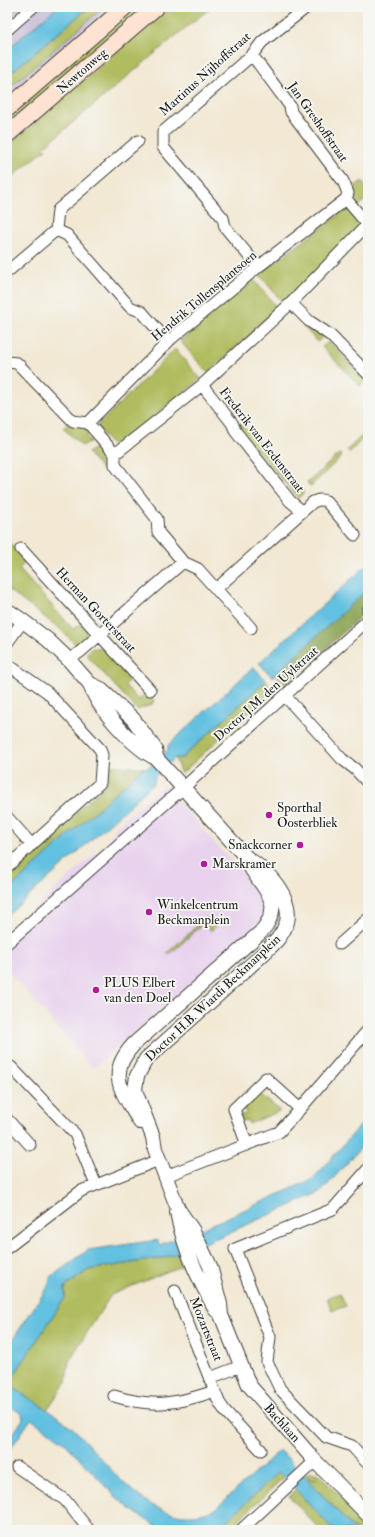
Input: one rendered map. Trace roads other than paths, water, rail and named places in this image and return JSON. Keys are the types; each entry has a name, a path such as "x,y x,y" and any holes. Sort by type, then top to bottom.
{"main road":[{"name":"Newtonweg","path":"7,108 125,7"},
{"name":"Newtonweg","path":"7,136 156,7"}],"street":[{"path":"7,30 33,7"},
{"name":"Martinus Nijhoffstraat","path":"258,267 225,227 223,218 163,147 163,132 252,54 262,42 306,7"},
{"name":"Jan Greshoffstraat","path":"252,54 290,106 291,112 343,181 348,193 346,199 368,225"},
{"path":"7,272 56,230 58,210 138,141"},
{"name":"Hendrik Tollensplantsoen","path":"88,423 168,342 258,267 346,199"},
{"path":"115,454 202,385 291,303 368,225"},
{"path":"56,230 67,234 130,307 142,312 168,342"},
{"path":"291,303 309,320 330,335 368,374"},
{"path":"7,362 17,363 73,421 88,423 115,454 114,465 157,519 158,532 183,562 198,569 251,628"},
{"name":"Frederik van Eedenstraat","path":"202,385 232,423 236,432 290,501 302,511"},
{"name":"Frederik van Eedenstraat","path":"216,589 316,500 326,501 355,535"},
{"name":"Herman Gorterstraat","path":"21,550 150,690"},
{"path":"69,660 183,562"},
{"name":"Doctor H.B. Wiardi Beckmanplein","path":"7,610 23,620 48,640 69,660 90,684 93,693 120,730 148,754 156,758 248,858 256,863 274,880 287,909 287,923 277,940 142,1064 137,1076 135,1089 153,1137 157,1154"},
{"path":"7,643 23,620"},
{"name":"Doctor J.M. den Uylstraat","path":"7,942 183,788 368,620"},
{"path":"7,664 47,692 100,749 102,755 100,783 7,866"},
{"path":"285,696 342,759 355,769 368,783"},
{"path":"7,817 32,845"},
{"name":"Doctor H.B. Wiardi Beckmanplein","path":"157,1154 123,1093 118,1075 119,1066 134,1044 261,932 268,924 272,914 272,898 254,872 248,858"},
{"path":"340,944 368,919"},
{"path":"166,1176 279,1132 368,1030"},
{"path":"11,1067 75,1134 96,1185"},
{"path":"247,1145 234,1109 266,1078 300,1109"},
{"path":"7,1119 30,1145"},
{"path":"7,1248 80,1191 96,1185 157,1154"},
{"name":"Bachlaan","path":"157,1154 178,1209 182,1213 187,1233 188,1253 204,1288 217,1312 221,1315"},
{"path":"368,1170 332,1209 235,1250 270,1337 267,1362 280,1389 326,1437 352,1446 368,1464"},
{"name":"Bachlaan","path":"187,1233 200,1246 210,1266 220,1304 221,1315 249,1385 315,1461 368,1515"},
{"name":"Mozartstraat","path":"175,1291 219,1402 225,1411 261,1450"},
{"name":"Mozartstraat","path":"210,1378 241,1366"},
{"path":"114,1396 137,1402 157,1404 185,1401 215,1391"},
{"path":"241,1530 315,1461"},
{"path":"17,1467 65,1500 88,1530"}],"water":[{"path":"57,7 89,7 7,76 7,50"},
{"path":"368,564 368,589 272,677 259,663"},
{"path":"254,667 266,681 182,758 175,758 155,776 154,783 7,916 7,891 143,768 147,768 168,750 168,745"},
{"path":"368,1117 368,1140 321,1192 210,1241 178,1253 163,1258 88,1270 65,1287 65,1298 8,1384 71,1427 125,1484 140,1497 157,1507 174,1514 193,1515 214,1510 280,1450 355,1530 334,1530 279,1472 224,1523 205,1530 172,1530 157,1527 133,1511 114,1495 63,1441 31,1419 7,1454 7,1443 23,1419 22,1414 7,1404 7,1348 49,1285 51,1277 88,1250 158,1240 159,1245 204,1228 313,1179"}],"place":[{"name":"Sporthal Oosterbliek","path":"269,815"},
{"name":"Snackcorner","path":"300,845"},
{"name":"Marskramer","path":"204,864"},
{"name":"Winkelcentrum Beckmanplein","path":"149,912"},
{"name":"PLUS Elbert van den Doel","path":"96,990"}]}
